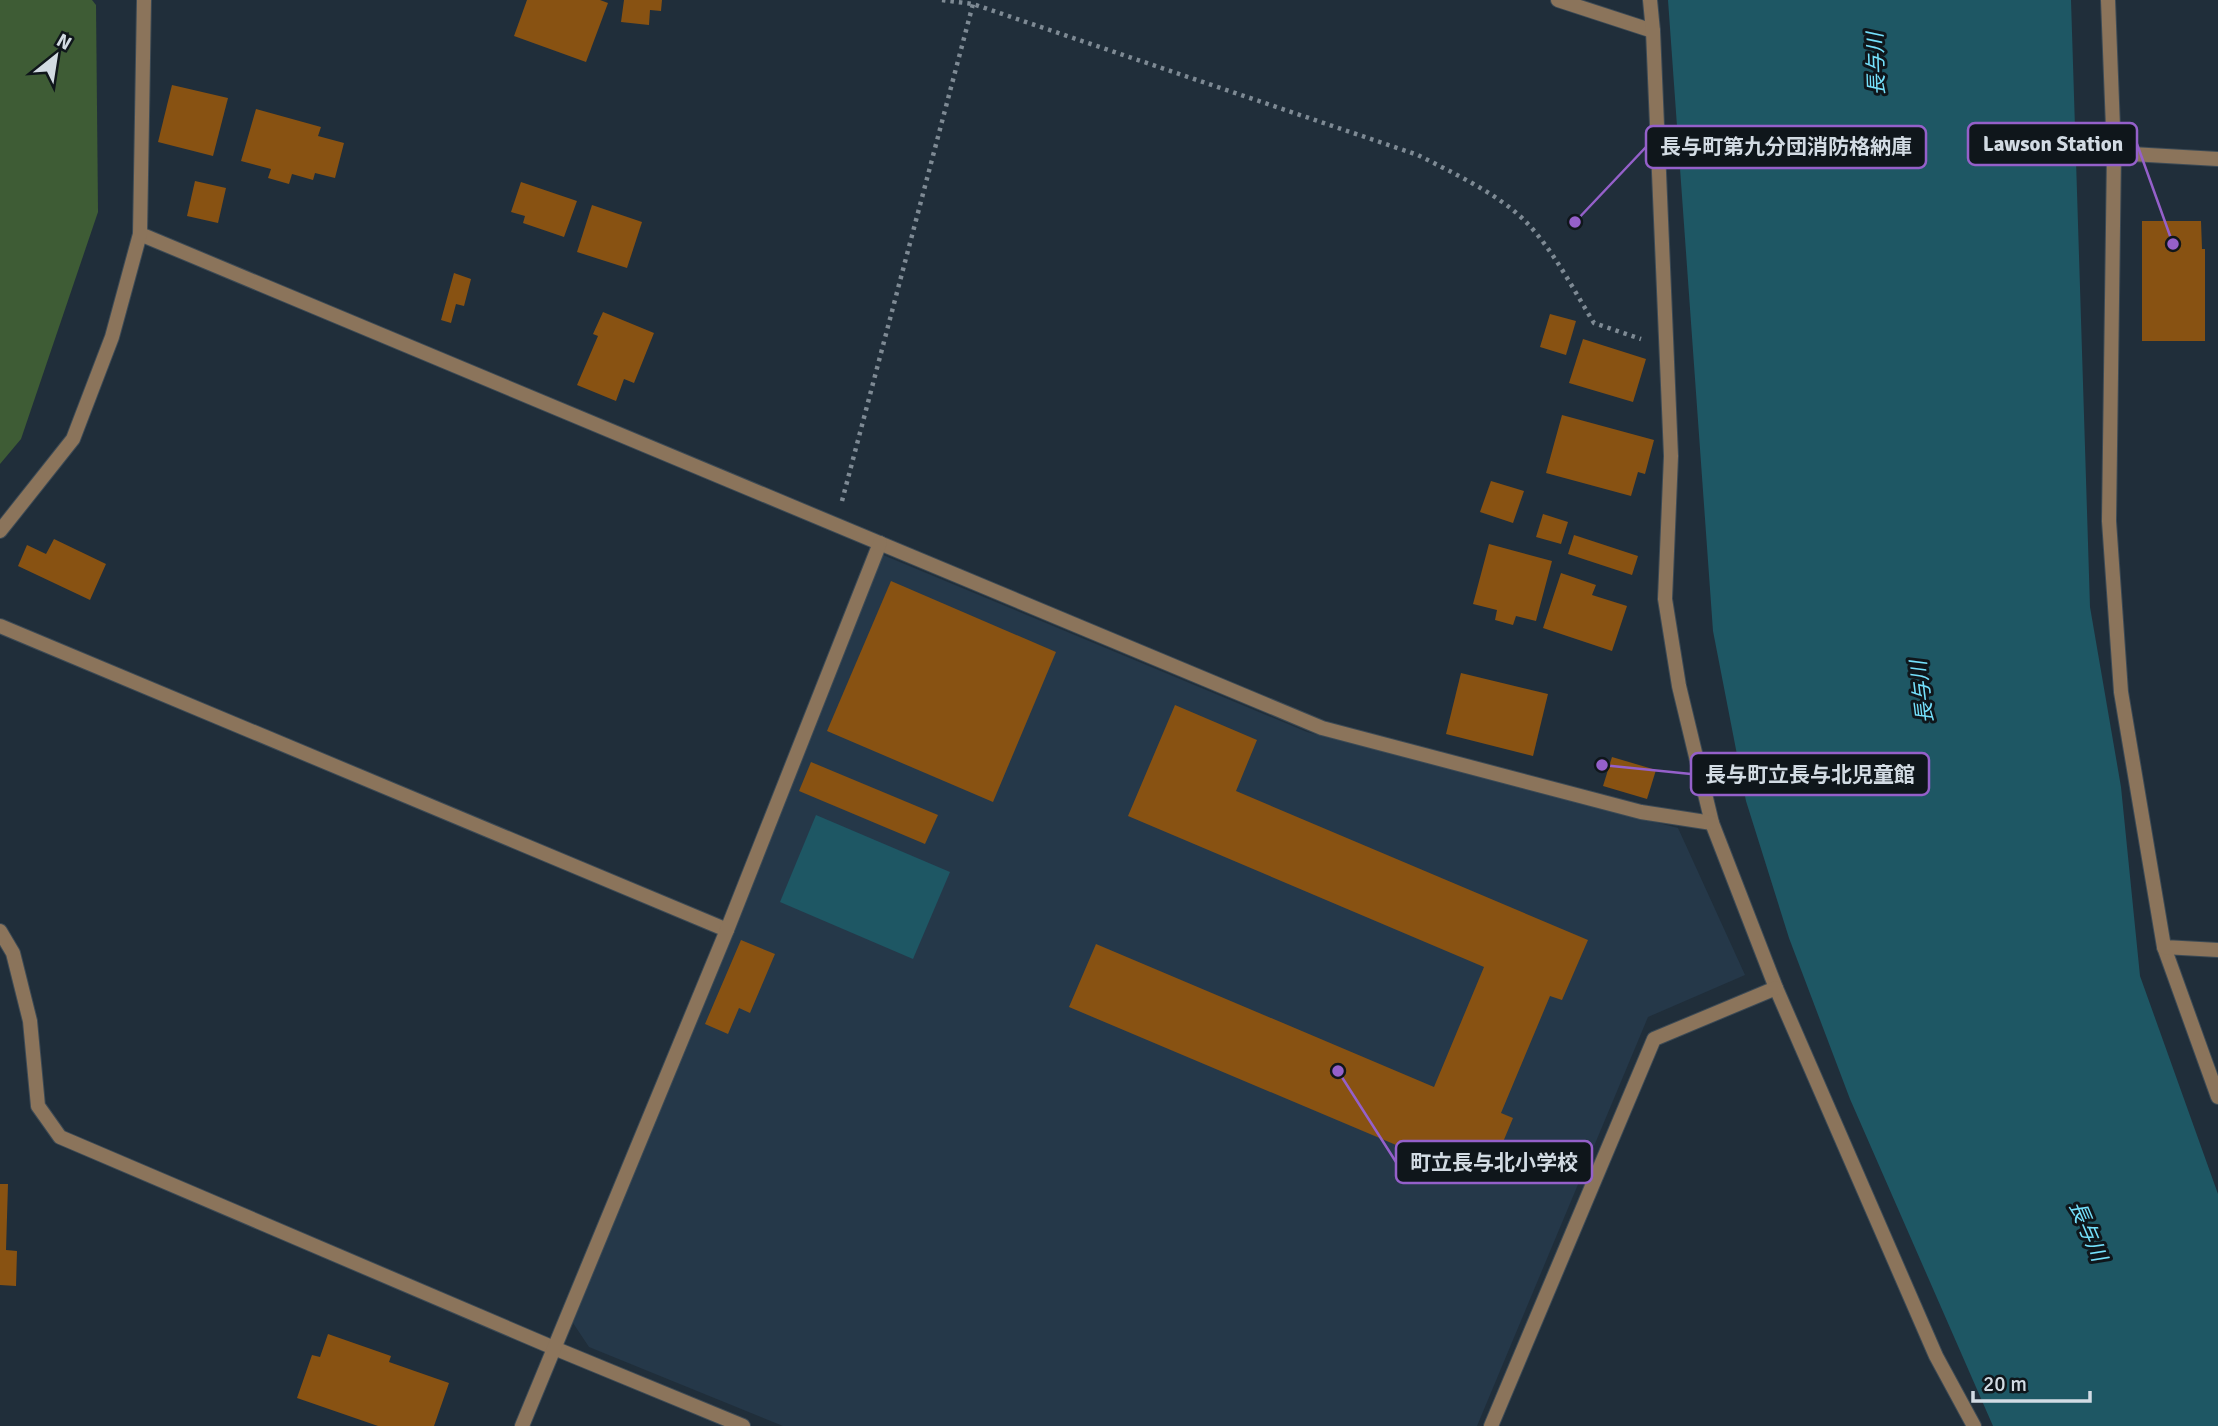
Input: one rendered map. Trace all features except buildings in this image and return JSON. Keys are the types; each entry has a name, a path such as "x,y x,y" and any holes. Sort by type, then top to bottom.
{"street":[{"path":"0,531 73,439 112,337 140,233 144,0"},
{"path":"1558,0 1653,32"},
{"path":"1650,0 1671,456 1665,599 1679,686 1712,822 1776,988 1936,1356 1974,1426"},
{"path":"2108,0 2114,153 2109,521 2121,692 2164,947 2218,1097"},
{"path":"2114,153 2218,159"},
{"path":"140,233 1322,728 1641,812 1712,822"},
{"path":"522,1426 727,930 880,543"},
{"path":"0,626 727,930"},
{"path":"0,930 13,953 30,1021 38,1106 60,1137 743,1426"},
{"path":"2164,947 2218,950"},
{"path":"1491,1426 1654,1039 1776,988"}],"path":[{"path":"942,0 973,4 1418,155 1483,189 1526,221 1549,248 1594,323 1668,348"},
{"path":"836,525 973,4"}],"shaded area":[{"path":"883,555 1307,732 1678,828 1745,975 1648,1017 1477,1426 783,1426 589,1347 573,1323"}],"green space":[{"path":"0,0 92,0 96,5 98,212 21,439 0,464"}],"water":[{"name":"長与川","path":"1668,0 2071,0 2090,607 2121,787 2140,976 2218,1194 2218,1426 1993,1426 1850,1099 1789,938 1746,801 1713,631"},
{"path":"816,815 950,872 913,959 780,902"}],"place":[{"name":"長与町第九分団消防格納庫","path":"1575,222"},
{"name":"Lawson Station","path":"2173,244"},
{"name":"長与町立長与北児童館","path":"1602,765"},
{"name":"町立長与北小学校","path":"1338,1071"}]}
